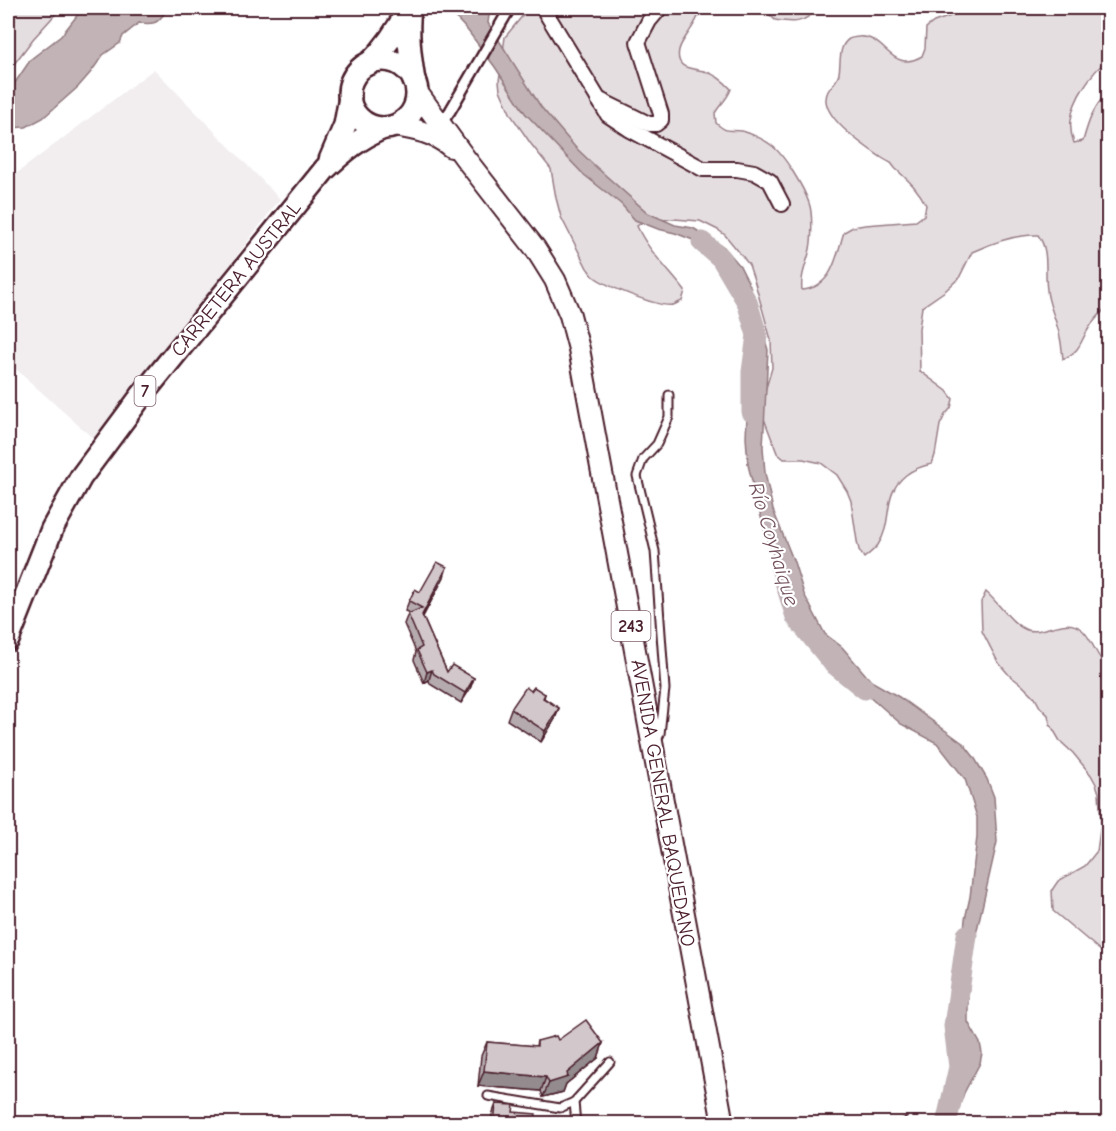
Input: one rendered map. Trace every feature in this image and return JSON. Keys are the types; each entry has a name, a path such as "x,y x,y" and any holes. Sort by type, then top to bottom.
{"highway":[{"name":"7","path":"350,97 352,81 356,74 369,64 388,43 409,8"},
{"name":"7","path":"389,127 401,123 411,113 417,99 409,48 409,8"},
{"path":"369,64 384,61 399,65 405,69 416,87"},
{"path":"350,97 355,113 361,119 376,127 389,127"},
{"name":"CARRETERA AUSTRAL","path":"325,169 345,125 350,97"},
{"name":"CARRETERA AUSTRAL","path":"8,640 52,529 86,469 142,395 325,169 358,141 389,127"}],"main road":[{"name":"AVENIDA GENERAL BAQUEDANO","path":"416,87 465,158 535,248 555,280 570,315 579,349 723,1124"},
{"name":"AVENIDA GENERAL BAQUEDANO","path":"389,127 411,128 435,135 465,158"}],"street":[{"path":"441,125 510,8"},
{"path":"543,8 608,115 703,169 737,169 754,172 770,181 782,204"},
{"path":"598,99 649,124 656,124 661,120 638,42 649,21 660,8"}],"lane":[{"path":"653,748 660,734 665,689 655,551 637,476 643,459 657,444 669,417 669,395"},
{"path":"488,1096 560,1108 574,1102 610,1062"},
{"path":"574,1102 576,1124"}],"path":[{"path":"893,1124 907,1117 920,1118"}],"shaded area":[{"path":"8,8 61,8 8,72"},
{"path":"529,8 643,8 645,13 654,18 662,15 669,8 702,8 680,47 678,57 682,65 711,74 731,89 715,113 716,123 726,130 745,132 771,145 787,163 803,189 810,207 812,226 811,245 803,275 802,290 812,288 827,277 832,269 844,232 853,227 865,225 916,221 924,215 926,205 920,194 891,163 847,132 828,109 826,96 838,77 845,42 858,37 867,38 875,41 895,58 911,61 922,56 925,48 926,28 934,22 965,11 967,8 1098,8 1104,26 1108,27 1108,59 1090,78 1075,103 1071,134 1074,143 1083,141 1095,108 1108,93 1108,305 1091,325 1077,349 1063,359 1059,334 1048,295 1044,248 1038,235 996,242 972,252 959,278 922,307 919,329 920,371 947,391 953,399 951,408 940,425 932,464 912,471 898,483 890,500 883,536 876,547 864,558 859,550 851,501 837,475 821,463 803,459 784,459 777,453 760,408 772,368 771,340 749,265 725,235 700,221 674,219 644,221 637,226 653,252 685,291 682,301 673,305 656,303 619,290 592,275 587,268 561,217 551,169 511,115 500,90 499,81 505,37"},
{"path":"765,8 817,8 803,20 793,22 775,20"},
{"path":"154,69 280,199 96,441 8,362 8,180"},
{"path":"986,592 1011,618 1027,630 1041,630 1068,624 1081,629 1108,667 1108,957 1053,911 1052,890 1058,881 1085,866 1097,851 1101,823 1099,793 1096,784 1073,753 1060,741 1050,724 1048,715 1035,698 998,662 982,631 981,602"}],"water":[{"path":"83,8 170,8 158,21 139,23 123,36 120,43 103,55 78,87 43,118 26,127 8,128 8,93 31,59 61,36"},
{"path":"447,8 490,8 488,23 541,107 575,147 648,213 675,225 693,228 724,247 740,266 750,286 768,350 763,447 765,473 773,510 804,594 825,634 842,647 871,681 899,697 964,744 987,779 994,797 997,842 971,956 968,996 968,1022 980,1043 982,1053 980,1063 964,1093 954,1123 942,1123 958,1080 953,1065 953,1037 958,1025 965,919 970,897 977,817 965,779 937,743 901,724 817,645 797,611 779,571 764,529 748,465 747,416 754,365 745,291 729,264 693,240 635,220 621,204 583,174 525,113 495,67"}],"building":[{"path":"437,562 447,567 422,615 447,672 452,665 474,678 465,693 434,674 432,670 427,672 417,650 422,647 408,614 422,608 409,601 415,589 420,592"},
{"path":"526,687 531,691 534,687 545,694 543,698 559,708 545,731 511,709"},
{"path":"586,1020 603,1043 567,1073 568,1077 549,1083 546,1077 484,1071 487,1042 537,1046 537,1041 556,1036 558,1040"},
{"path":"496,1104 514,1105 513,1112 536,1114 535,1124 494,1124"},
{"path":"137,1116 143,1124 128,1124"}],"waterway":[{"name":"Río Coyhaique","path":"702,242 721,258 747,302 757,335 752,372 752,412"},
{"name":"Río Coyhaique","path":"780,565 796,617 833,663 865,689"},
{"name":"Río Coyhaique","path":"946,1124 959,1067 954,1026 967,935"}]}
